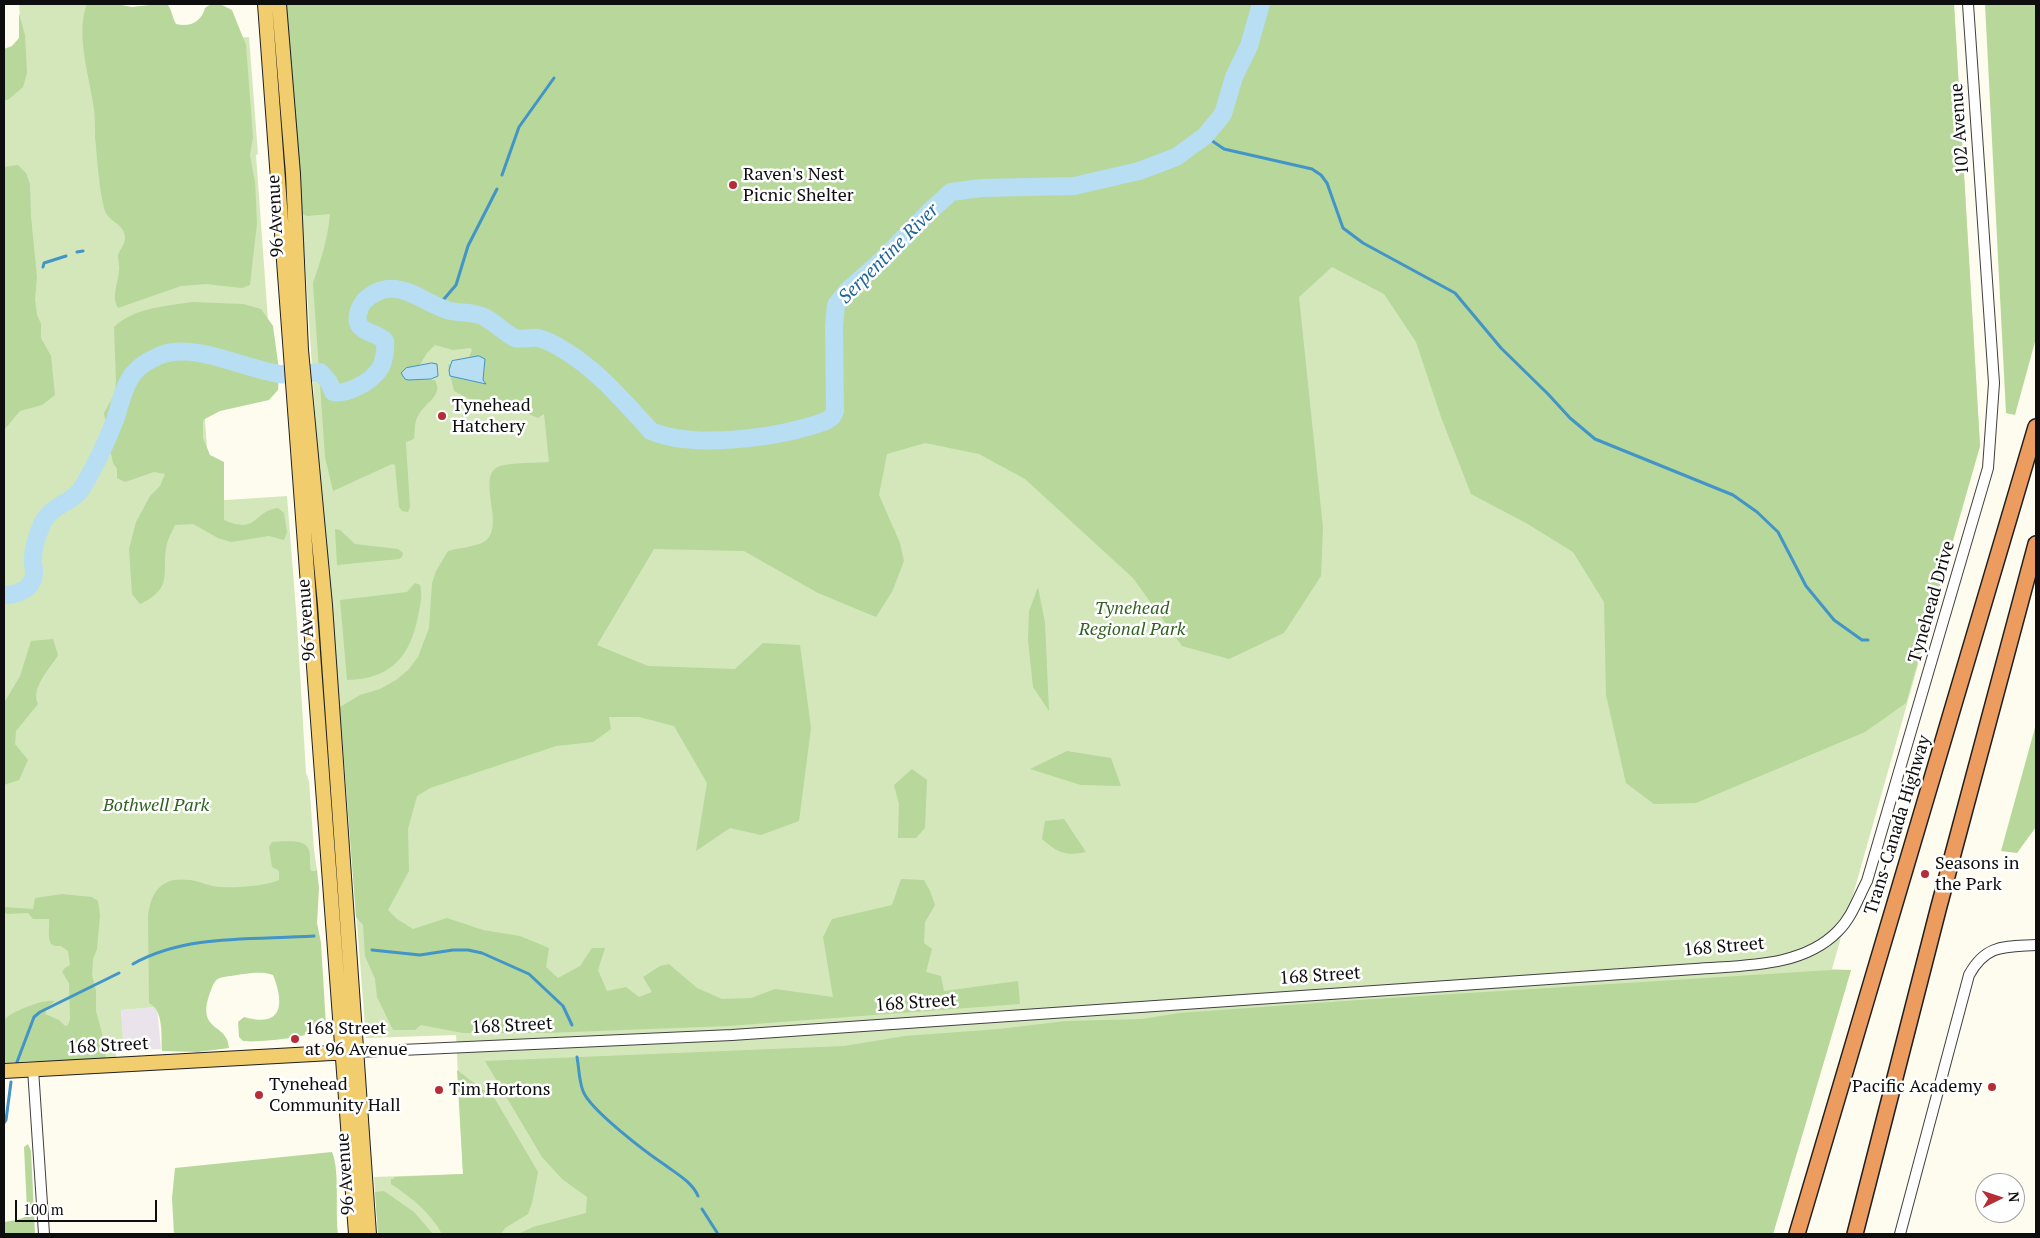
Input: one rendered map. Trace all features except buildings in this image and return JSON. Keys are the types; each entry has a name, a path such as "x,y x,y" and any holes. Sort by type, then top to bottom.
{"highway":[{"name":"Trans-Canada Highway","path":"1797,1234 2036,427"},
{"path":"1855,1234 1938,910 2036,544"}],"main road":[{"name":"96 Avenue","path":"265,4 296,350 350,1052 369,1234"},
{"name":"96 Avenue","path":"280,4 293,174 296,350"},
{"name":"96 Avenue","path":"350,1052 356,1234"},
{"name":"168 Street","path":"4,1071 350,1052"}],"street":[{"name":"102 Avenue","path":"1968,4 1984,253"},
{"name":"Tynehead Drive","path":"1826,941 1839,930 1851,913 1867,881 1988,468 1994,383 1984,253"},
{"name":"168 Street","path":"350,1052 732,1035 1766,964 1808,952 1826,941"},
{"path":"1900,1234 1969,975 1981,958 1990,951 1999,948 2036,945"},
{"path":"33,1069 44,1234"}],"shaded area":[{"path":"157,1007 161,1049 124,1051 121,1010"}],"green space":[{"name":"Bothwell Park","path":"19,4 87,4 89,47 249,37 273,389 203,394 211,501 287,496 306,773 309,781 317,870 155,960 157,1007 121,1010 124,1051 116,1052 116,1058 106,1059 104,1053 4,1058 4,53 23,52"},
{"path":"87,4 116,4 132,7 168,5 176,24 181,25 191,24 198,20 205,8 211,4 220,4 232,10 246,45 253,137 250,155 255,182 257,223 250,285 242,288 206,284 181,286 118,308 115,294 119,269 118,256 125,238 122,229 106,213 101,191 94,109 84,56 82,28"},
{"name":"Tynehead Regional Park","path":"284,4 1954,4 1980,446 1832,969 1851,970 1773,1234 378,1234 374,1177 463,1174 456,1035 366,1038 318,458 302,214"},
{"path":"284,4 1954,4 1980,446 1906,703 1865,732 1696,803 1654,804 1626,783 1606,695 1604,602 1573,552 1526,523 1471,494 1441,417 1416,342 1384,294 1332,267 1299,297 1323,528 1321,576 1284,633 1229,659 1182,646 1133,578 1025,479 979,454 925,443 887,454 879,495 900,543 904,561 892,592 876,617 818,593 744,551 654,549 597,645 648,666 735,669 763,643 800,645 811,728 799,821 761,835 730,828 696,851 707,783 674,726 639,717 609,717 611,729 593,742 556,746 430,788 417,796 408,829 409,871 388,910 397,919 413,929 447,918 483,930 520,936 549,948 546,967 558,978 580,966 592,948 605,948 598,970 607,991 626,987 639,997 652,992 643,977 660,966 669,964 697,988 722,999 751,998 775,989 833,997 823,937 832,919 892,905 901,879 924,880 935,905 925,922 924,943 932,949 926,972 941,976 944,991 1018,981 1020,1004 728,1026 545,1033 463,1033 421,1025 415,1030 393,1030 377,997 375,979 365,956 363,925 356,917 340,707 360,695 380,689 396,680 409,669 418,657 429,628 432,583 436,571 448,551 482,543 489,537 493,517 489,484 491,474 500,466 549,462 544,414 538,418 506,404 490,405 475,402 454,391 448,365 469,357 472,350 470,348 453,350 435,345 427,353 419,366 410,367 408,380 435,380 437,391 417,418 414,439 406,442 410,507 408,512 402,511 399,507 395,465 392,464 333,491 325,457 313,283 324,249 330,214 307,216 302,214"},
{"path":"1985,4 2036,4 2036,338 2015,415 2006,413"},
{"path":"19,13 25,35 27,73 23,87 4,101 4,49 12,46 19,38"},
{"path":"18,165 26,173 30,184 37,277 35,299 37,315 41,324 41,338 51,356 55,395 42,405 20,411 4,430 4,167"},
{"path":"192,302 243,304 261,309 273,326 279,370 278,390 269,400 220,411 203,420 203,438 210,455 224,462 224,520 235,524 249,524 264,513 278,508 284,513 287,532 284,540 269,536 231,542 218,538 193,524 175,525 168,540 163,584 159,591 151,598 140,604 132,594 129,549 136,522 150,496 160,486 165,474 154,472 125,482 117,478 117,469 113,463 104,413 115,393 114,327 140,312"},
{"path":"335,529 340,530 355,544 398,549 403,553 402,557 399,559 337,565"},
{"path":"415,583 420,585 420,605 410,643 404,654 387,670 362,679 347,680 340,600 407,592"},
{"path":"1038,587 1045,623 1049,711 1033,687 1028,640 1029,611"},
{"path":"53,639 58,655 39,685 36,698 38,704 16,731 15,744 28,760 19,780 4,785 4,703 20,676 31,641"},
{"path":"2036,724 2036,827 2017,853 2001,851"},
{"path":"1067,751 1111,758 1121,786 1081,785 1030,769"},
{"path":"912,769 927,780 925,828 916,838 898,838 899,804 894,785"},
{"path":"1064,819 1086,852 1073,854 1062,852 1053,848 1042,839 1045,821"},
{"path":"272,842 298,842 307,846 311,871 317,870 319,888 317,923 321,943 326,1026 321,1030 300,1036 274,1040 243,1041 239,1037 238,1022 244,1017 257,1020 273,1016 279,1004 277,986 273,975 249,973 217,979 207,1004 209,1020 223,1034 229,1048 198,1052 162,1051 159,1017 154,1006 149,1003 148,917 153,897 157,890 170,881 188,880 215,886 243,887 279,880 279,871 272,867 269,847"},
{"path":"62,894 92,897 98,901 100,915 97,949 93,959 92,975 96,991 96,1011 106,1059 4,1063 4,1020 14,1013 36,1004 55,1001 47,1007 45,1014 59,1020 65,1026 68,1025 70,1019 69,983 62,972 70,965 68,951 61,946 51,944 49,919 33,919 28,913 7,914 4,912 4,907 33,909 35,898"},
{"path":"1851,970 1773,1234 518,1234 533,1227 586,1213 587,1197 562,1179 542,1157 485,1061 844,1046 905,1036 999,1029 1066,1021 1142,1019 1179,1013 1359,1000"},
{"path":"457,1070 495,1099 538,1172 528,1214 505,1228 501,1234 442,1234 420,1206 391,1184 391,1179 394,1179 394,1177 463,1174"},
{"path":"28,1144 31,1151 35,1234 4,1234 4,1222 25,1217 27,1210 24,1147"},
{"path":"332,1152 337,1180 338,1234 174,1234 172,1198 175,1168"},
{"path":"384,1191 414,1212 433,1234 378,1234 375,1192"}],"water":[{"path":"479,356 485,359 483,380 486,384 450,376 449,370 452,361"},
{"path":"432,363 437,364 438,376 431,379 408,380 401,373 406,368"}],"waterway":[{"name":"Serpentine River","path":"4,595 20,592 32,582 34,576 34,549 43,522 52,511 74,497 82,488 108,437 127,385 138,368 161,355 174,352 189,352 204,354 279,374 294,375 320,372 329,382 333,392 345,392 364,383 374,375 383,361 385,341 362,329 358,322 358,317 364,301 385,289 406,291 447,310 479,315 515,338 538,338 554,344 587,366 651,431 669,437 691,440 739,439 786,432 826,421 832,417 835,411 834,325 836,305 847,291 882,260 929,212 951,192 981,188 1074,186 1139,171 1176,157 1205,136 1223,114 1234,77 1249,46 1261,4"},
{"path":"502,175 519,127 554,78"},
{"path":"1205,136 1224,149 1312,169 1321,175 1327,183 1343,228 1363,243 1455,293 1501,348 1570,418 1595,439 1733,495 1757,512 1778,532 1806,586 1834,620 1862,640 1868,640"},
{"path":"438,306 456,285 468,246 497,189"},
{"path":"77,252 83,251"},
{"path":"43,267 44,263 66,256"},
{"path":"133,964 154,954 198,943 221,940 314,936"},
{"path":"372,950 420,955 453,950 468,950 482,953 529,974 563,1006 572,1025"},
{"path":"17,1062 34,1017 40,1012 119,973"},
{"path":"577,1057 583,1091 596,1109 633,1141 684,1179 698,1196"},
{"path":"4,1123 11,1082"},
{"path":"702,1209 718,1234"}],"place":[{"name":"Raven's Nest Picnic Shelter","path":"733,185"},
{"name":"Tynehead Hatchery","path":"442,416"},
{"name":"Seasons in the Park","path":"1925,874"},
{"name":"168 Street at 96 Avenue","path":"295,1039"},
{"name":"Pacific Academy","path":"1992,1087"},
{"name":"Tim Hortons","path":"439,1090"},
{"name":"Tynehead Community Hall","path":"259,1095"}]}
